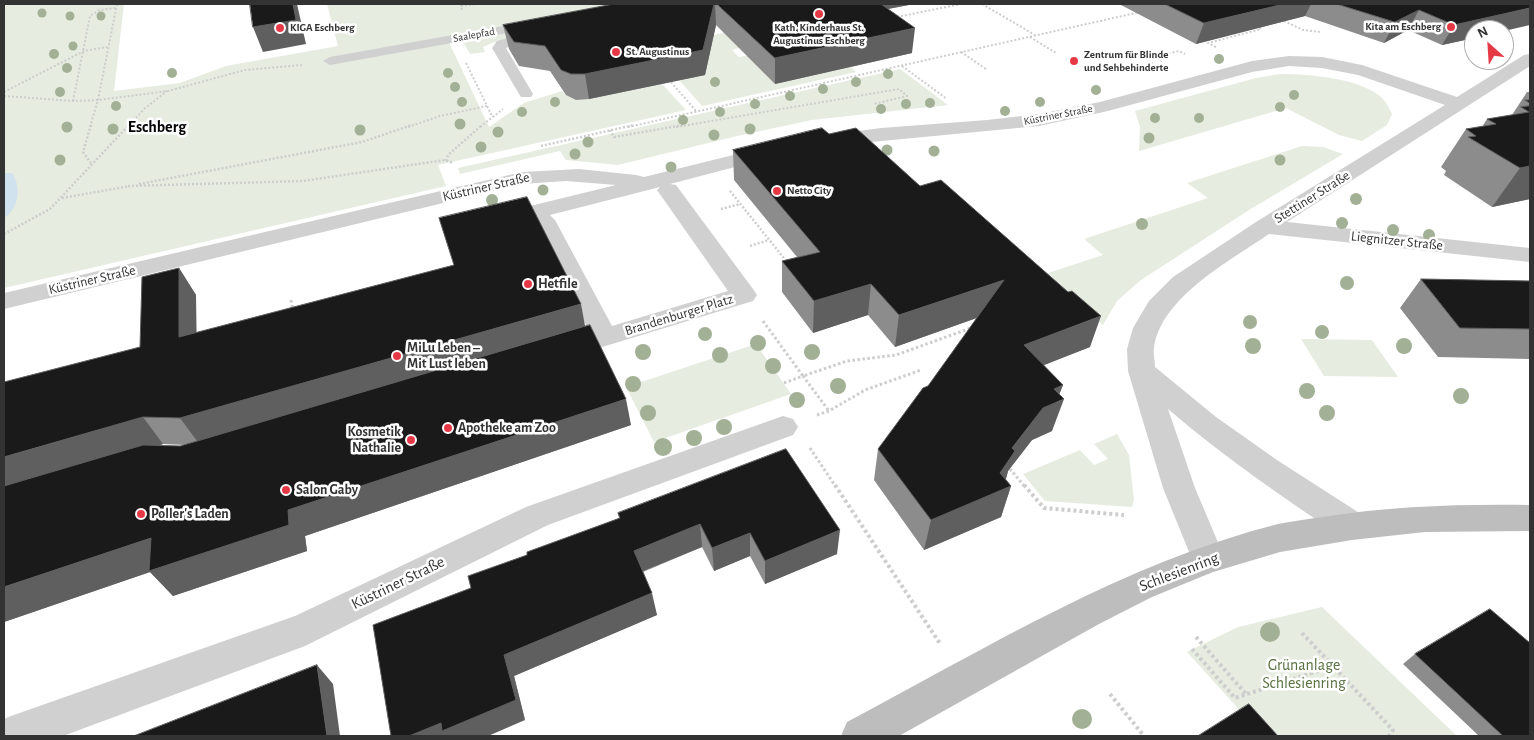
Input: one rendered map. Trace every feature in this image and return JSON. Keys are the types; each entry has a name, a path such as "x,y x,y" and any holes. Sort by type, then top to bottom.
{"street":[{"name":"Stettiner Straße","path":"1208,559 1179,488 1142,371 1140,349 1146,328 1158,306 1182,283 1264,227 1530,59"},
{"name":"Küstriner Straße","path":"811,143 852,136 958,129 1039,120 1111,104 1240,70 1299,61 1330,63 1367,71 1460,104"},
{"name":"Küstriner Straße","path":"605,337 537,217 659,186 710,167 788,148"},
{"name":"Küstriner Straße","path":"4,301 522,178 554,174 587,174 659,186"},
{"name":"Brandenburger Platz","path":"534,359 744,295 659,186"},
{"name":"Liegnitzer Straße","path":"1264,227 1530,256"},
{"path":"1142,371 1206,426 1266,469 1352,526"},
{"name":"Küstriner Straße","path":"11,736 305,629 537,516 794,433"},
{"name":"Schlesienring","path":"861,736 1086,613 1140,586 1208,559 1280,538 1352,526 1425,519 1530,518"}],"lane":[{"name":"Saalepfad","path":"330,61 545,22"},
{"path":"526,94 498,48 502,44 537,35"}],"path":[{"path":"92,165 83,152 98,100 117,4"},
{"path":"461,6 476,4"},
{"path":"893,18 961,4"},
{"path":"982,4 1036,35"},
{"path":"73,101 90,16 99,10 116,8"},
{"path":"533,148 1149,10"},
{"path":"1291,19 1284,21 1303,30 1322,32"},
{"path":"1216,47 1208,43 1261,29 1258,28 1267,25"},
{"path":"1030,36 1056,52"},
{"path":"4,92 84,51 107,47"},
{"path":"961,52 986,69"},
{"path":"445,160 448,155 492,116 464,59"},
{"path":"4,96 73,101 98,100 168,91 245,70 330,61"},
{"path":"902,65 954,104"},
{"path":"671,82 696,111"},
{"path":"610,130 614,137 899,89 908,96 902,97"},
{"path":"4,234 50,209 144,109 168,91"},
{"path":"62,198 362,142 440,116 487,106"},
{"path":"445,160 447,165"},
{"path":"128,186 303,181 445,160 457,165"},
{"path":"710,167 792,269"},
{"path":"724,208 740,204"},
{"path":"754,244 769,240"},
{"path":"291,300 294,318"},
{"path":"784,383 847,361 896,355 972,328"},
{"path":"777,340 829,411 865,390 921,370"},
{"path":"794,433 928,624"},
{"path":"999,475 1011,470 1044,508 1124,515"},
{"path":"1302,633 1393,730 1389,736"},
{"path":"1196,637 1246,694"},
{"path":"1192,649 1235,698 1334,666"},
{"path":"1110,694 1144,736"}],"green space":[{"path":"4,4 124,4 114,91 180,83 226,66 338,46 327,4 634,4 447,38 489,127 524,103 562,91 566,95 662,84 686,110 438,165 446,186 4,288"},
{"path":"636,8 492,43 483,47 485,52 470,54 462,40"},
{"path":"734,31 751,45 732,50 739,57 766,52 775,84 851,67 856,72 702,106 679,80 705,72 706,67 703,63 707,36"},
{"path":"900,69 948,105 812,120 618,165 566,160 560,151 460,174 458,168"},
{"path":"1280,74 1320,76 1350,82 1375,93 1384,100 1392,114 1387,125 1362,141 1339,135 1286,108 1139,151 1140,127 1135,111 1256,78"},
{"path":"1302,146 1323,147 1343,154 1249,210 1141,280 1117,301 1103,325 1070,297 1048,273 1103,255 1084,239 1208,198 1187,183"},
{"path":"1301,339 1372,340 1398,377 1324,376"},
{"path":"756,344 791,394 654,442 626,387"},
{"path":"1117,434 1129,455 1134,500 1132,507 1045,501 1023,474 1080,450 1094,465 1108,459 1094,444"},
{"name":"Grünanlage Schlesienring","path":"1322,607 1457,736 1263,736 1187,652 1238,627"}],"water":[{"path":"4,173 12,173 18,191 13,210 4,218"}],"building":[{"path":"250,4 293,4 296,20 253,27"},
{"path":"614,4 714,4 703,50 585,74 571,74 561,70 545,46 514,42 503,25"},
{"path":"717,4 881,4 915,28 775,58"},
{"path":"1165,4 1284,4 1204,23"},
{"path":"1337,4 1530,4 1530,8 1476,20 1464,20 1464,23 1454,25 1419,10 1395,22"},
{"path":"1530,106 1530,166 1520,168 1468,137 1476,136 1466,129 1496,124 1487,119 1529,112 1521,107"},
{"path":"822,128 829,134 856,128 920,186 941,180 1068,292 1072,291 1101,316 1024,345 1063,385 1054,389 1064,399 1043,408 1012,448 1015,451 1000,473 1011,486 931,520 878,449 923,388 928,386 1004,280 899,315 871,284 814,301 782,261 820,252 733,150"},
{"path":"527,197 581,304 180,418 143,417 4,457 4,382 140,347 142,277 179,268 179,337 454,265 439,218"},
{"path":"1421,279 1530,281 1530,329 1460,328"},
{"path":"590,325 626,399 288,510 289,525 149,571 151,538 4,587 4,486 143,445 180,446"},
{"path":"786,449 840,530 765,561 750,533 712,548 700,524 634,551 652,593 504,655 516,700 442,731 441,723 409,736 391,736 373,625 471,588 468,576 620,518 618,513"},
{"path":"1490,609 1530,643 1530,736 1503,736 1415,654"},
{"path":"317,665 327,736 134,736"},
{"path":"1249,704 1278,736 1198,736"}],"place":[{"name":"Kath. Kinderhaus St. Augustinus Eschberg","path":"819,14"},
{"name":"Kita am Eschberg","path":"1451,27"},
{"name":"KIGA Eschberg","path":"280,28"},
{"name":"St. Augustinus","path":"616,52"},
{"name":"Zentrum für Blinde und Sehbehinderte","path":"1074,61"},
{"name":"Netto City","path":"777,191"},
{"name":"Hetfile","path":"528,284"},
{"name":"MiLu Leben – Mit Lust leben","path":"397,356"},
{"name":"Apotheke am Zoo","path":"448,428"},
{"name":"Kosmetik Nathalie","path":"411,440"},
{"name":"Salon Gaby","path":"286,490"},
{"name":"Poller's Laden","path":"141,514"}],"district":[{"name":"Eschberg","path":"157,127"}]}
